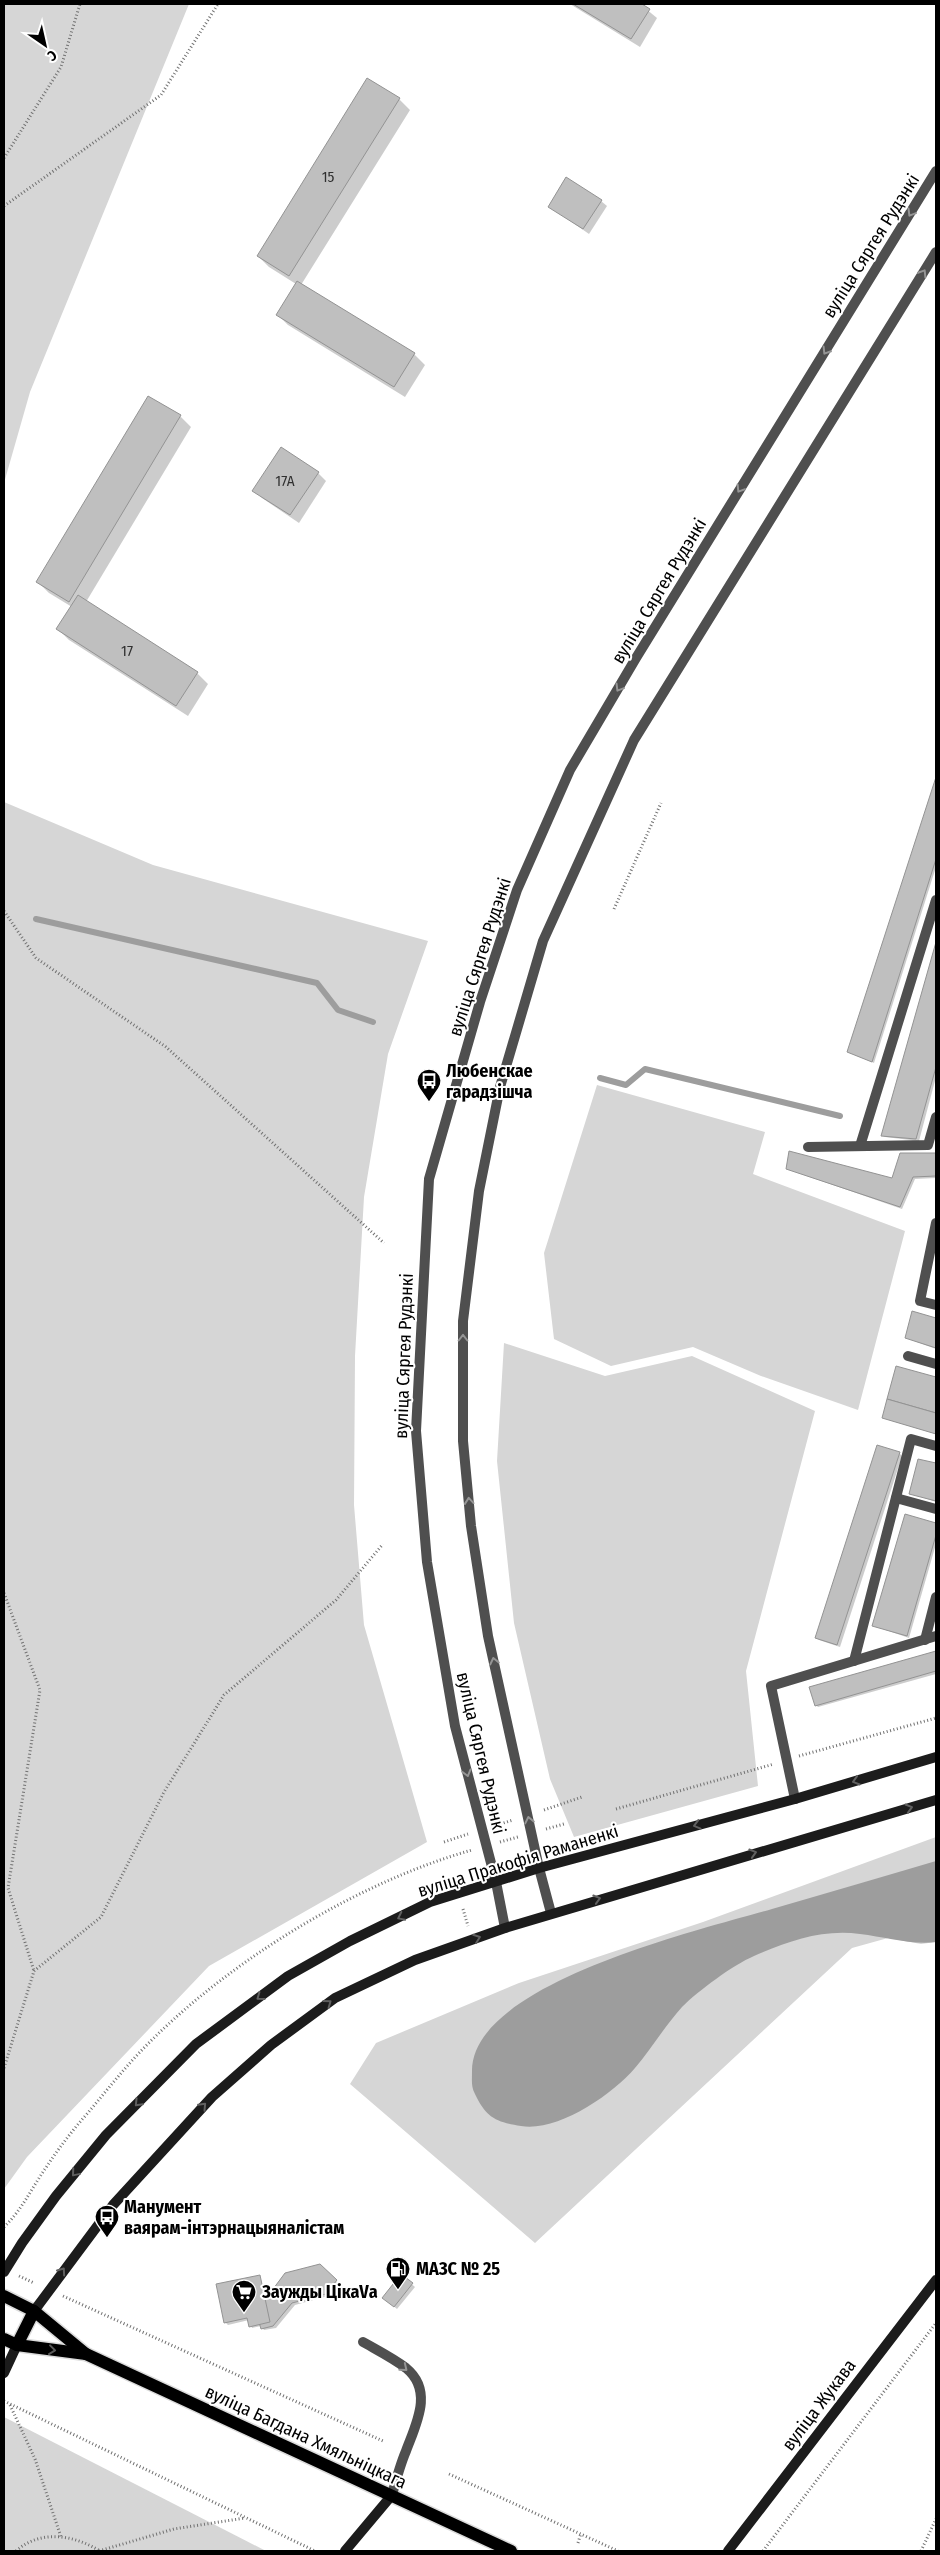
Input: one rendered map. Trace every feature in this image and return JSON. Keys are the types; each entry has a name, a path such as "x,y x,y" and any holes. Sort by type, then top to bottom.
{"main road":[{"name":"вуліца Багдана Хмяльніцкага","path":"4,2296 34,2311 86,2354 510,2551"},
{"path":"17,2345 34,2311"},
{"name":"вуліца Багдана Хмяльніцкага","path":"4,2339 17,2345 86,2354"}],"street":[{"name":"вуліца Сяргея Рудэнкі","path":"505,1928 496,1882 455,1726 427,1562 416,1431 429,1179 480,1002 517,890 570,770 646,642 936,171"},
{"name":"вуліца Сяргея Рудэнкі","path":"551,1913 538,1868 488,1636 471,1526 463,1441 463,1321 479,1191 500,1087 544,942 634,740 936,252"},
{"path":"860,1146 936,900"},
{"path":"808,1147 928,1145 936,1117"},
{"path":"936,1223 933,1251 920,1301 936,1306"},
{"path":"908,1356 936,1364"},
{"path":"854,1661 911,1439 936,1446"},
{"path":"896,1498 936,1510"},
{"path":"925,1640 936,1597"},
{"path":"795,1799 771,1686 936,1636"},
{"name":"вуліца Пракофія Раманенкі","path":"4,2272 22,2243 56,2196 100,2143 196,2044 288,1976 350,1941 430,1902 538,1868 795,1799 936,1757"},
{"path":"34,2311 113,2205 212,2097 271,2044 335,1998 415,1960 505,1928 936,1800"},
{"name":"вуліца Жукава","path":"728,2551 936,2280"},
{"path":"346,2551 392,2495 405,2452 418,2421 422,2400 417,2382 407,2369 363,2342"},
{"path":"4,2373 17,2345"}],"path":[{"path":"4,158 61,67 80,4"},
{"path":"4,206 161,94 218,4"},
{"path":"614,909 661,803"},
{"path":"4,911 36,958 166,1047 384,1244"},
{"path":"4,2068 34,1971 101,1917 164,1792 224,1695 336,1600 383,1544"},
{"path":"4,1593 40,1690 8,1888 34,1971"},
{"path":"544,1810 582,1797"},
{"path":"497,1825 513,1820"},
{"path":"444,1842 469,1834"},
{"path":"502,1842 517,1837"},
{"path":"4,2227 15,2217 47,2166 104,2093 141,2052 206,1993 253,1958 314,1919 365,1892 448,1857 473,1850"},
{"path":"4,1885 8,1888"},
{"path":"463,1909 468,1926"},
{"path":"19,2276 34,2283"},
{"path":"62,2296 383,2441"},
{"path":"763,2551 936,2323"},
{"path":"4,2402 315,2551"},
{"path":"9,2404 34,2459 61,2537"},
{"path":"449,2474 618,2551"},
{"path":"16,2551 34,2540 61,2537 85,2542 100,2551 174,2529 245,2518"},
{"path":"921,2551 936,2519"},
{"path":"578,2543 581,2533"}],"shaded area":[{"path":"4,4 189,4 30,392 4,483"},
{"path":"4,802 153,865 428,941 388,1054 364,1197 355,1356 354,1505 364,1625 427,1842 209,1966 27,2157 4,2189"},
{"path":"597,1085 765,1132 753,1174 905,1231 858,1410 761,1376 693,1347 611,1366 554,1339 544,1253"},
{"path":"504,1343 605,1376 692,1356 815,1411 746,1671 758,1786 574,1837 550,1779 514,1623 497,1461"},
{"path":"936,1837 936,1942 921,1944 888,1938 852,1948 535,2243 350,2084 376,2043 519,1983 703,1922"},
{"path":"936,1861 936,1942 917,1942 846,1933 832,1933 793,1941 754,1956 716,1979 697,1994 682,2007 625,2079 583,2110 551,2123 521,2126 504,2123 492,2117 479,2102 472,2086 472,2072 482,2040 508,2012 548,1987 596,1965 696,1930"},
{"path":"4,2417 266,2551 4,2551"}],"building":[{"path":"573,4 642,4 650,9 631,39"},
{"path":"367,78 400,98 289,276 257,256"},
{"path":"566,177 602,200 583,229 548,207"},
{"path":"297,281 415,353 394,387 276,315"},
{"path":"148,396 181,415 69,602 36,582"},
{"path":"281,447 319,472 290,515 252,491"},
{"path":"78,595 198,672 176,706 56,629"},
{"path":"936,777 936,859 872,1062 847,1052"},
{"path":"936,942 936,1067 916,1139 881,1136"},
{"path":"789,1151 892,1178 900,1153 936,1153 936,1176 913,1177 900,1207 786,1169"},
{"path":"912,1311 936,1318 936,1348 905,1338"},
{"path":"896,1366 936,1377 936,1413 887,1399"},
{"path":"887,1399 936,1413 936,1434 882,1418"},
{"path":"877,1445 900,1452 837,1645 815,1638"},
{"path":"918,1459 936,1463 936,1501 909,1494"},
{"path":"905,1514 936,1523 936,1535 907,1636 872,1626"},
{"path":"936,1651 936,1671 815,1706 809,1687"},
{"path":"320,2264 337,2280 326,2294 292,2303 273,2326 261,2329 256,2312 285,2273"},
{"name":"МАЗС № 25","path":"401,2274 413,2283 394,2307 382,2298"},
{"path":"260,2275 270,2322 249,2327 247,2318 224,2323 216,2284"}],"waterway":[{"path":"36,919 317,983 338,1010 373,1022"},
{"path":"600,1078 626,1085 645,1069 840,1116"}],"place":[{"name":"Любенскае гарадзішча","path":"429,1102"},
{"name":"Манумент ваярам-інтэрнацыяналістам","path":"107,2238"},
{"name":"МАЗС № 25","path":"398,2290"},
{"name":"Заужды ЦікаVа","path":"244,2313"}]}
